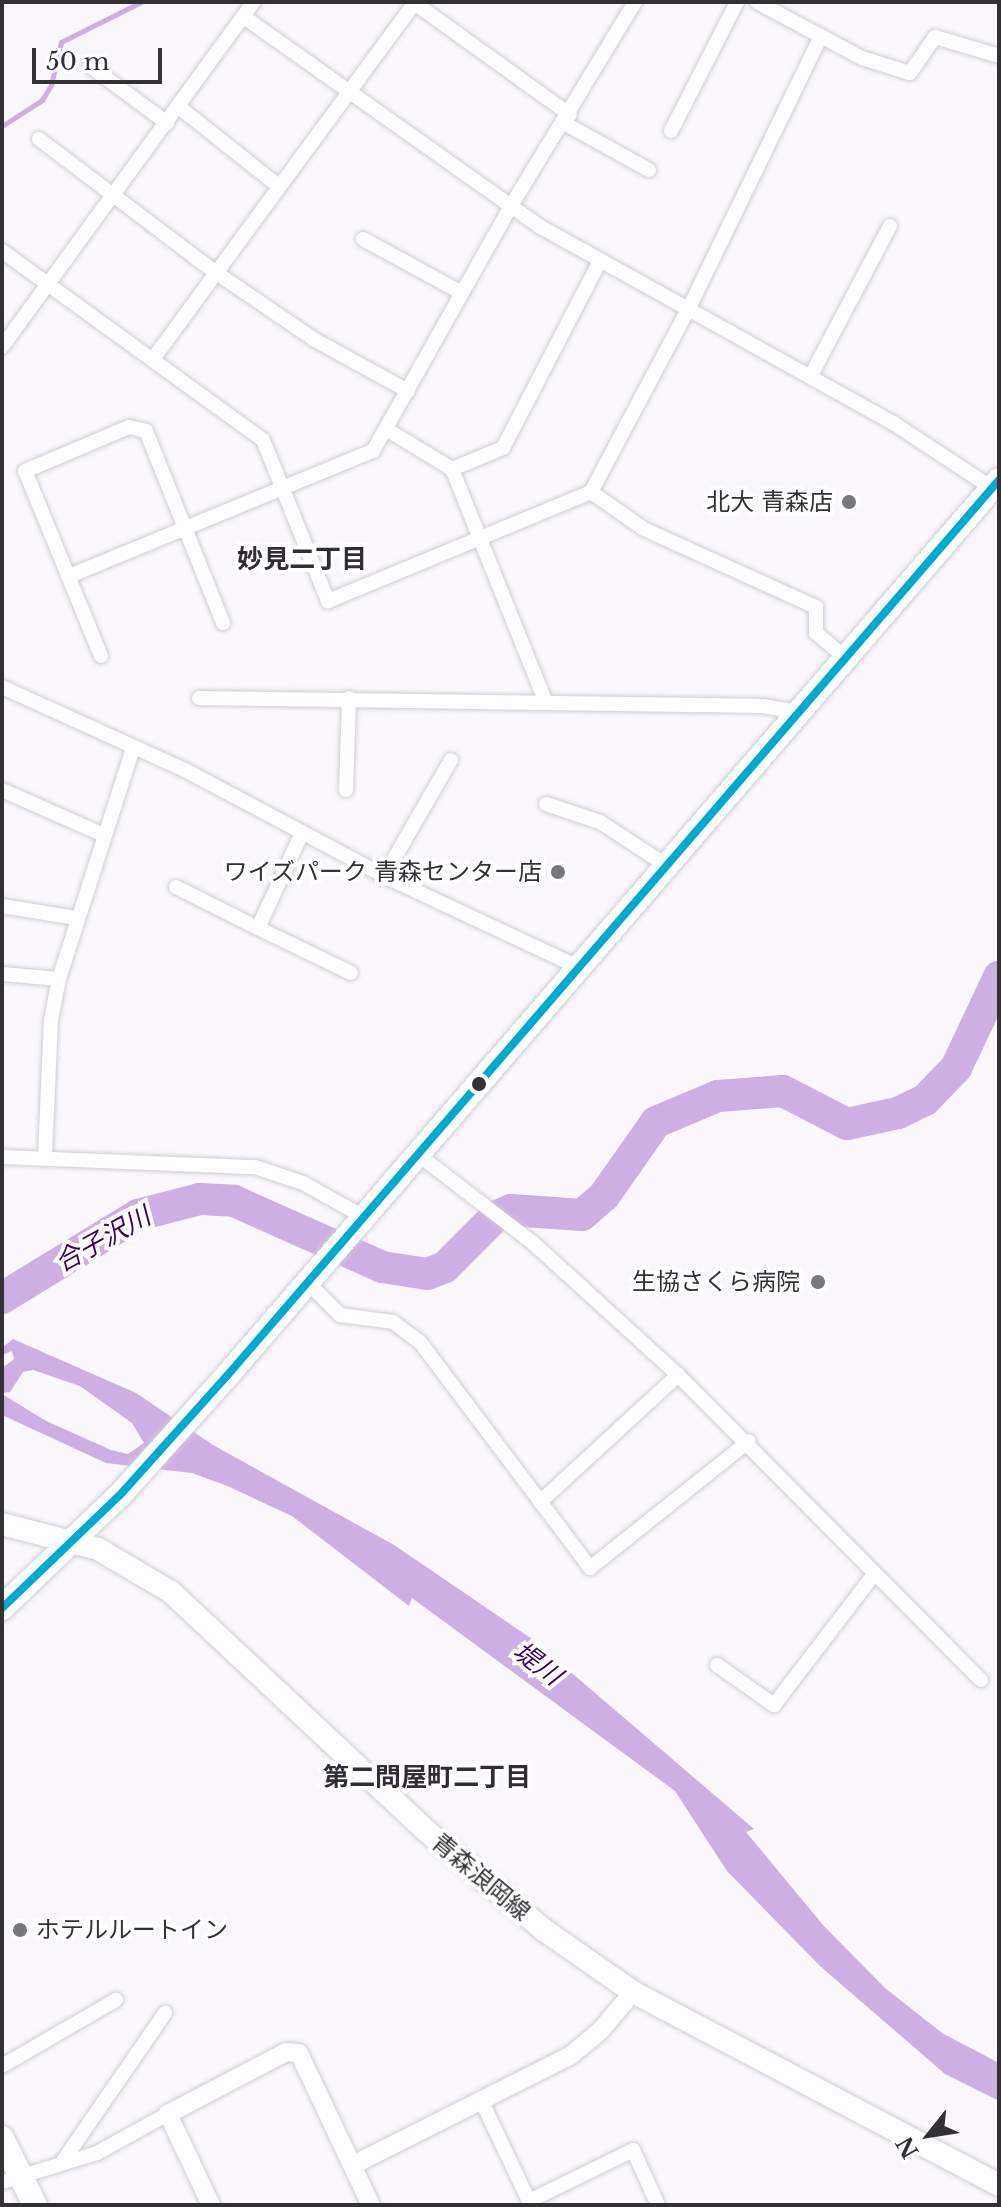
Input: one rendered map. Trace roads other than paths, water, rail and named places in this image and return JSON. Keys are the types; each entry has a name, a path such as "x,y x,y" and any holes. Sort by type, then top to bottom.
{"highway":[{"path":"2,1608 120,1495 209,1396 420,1156 666,865 996,484"},
{"path":"2,2138 13,2178 35,2205"}],"main road":[{"name":"青森浪岡線","path":"2,1524 74,1540 131,1565 171,1592 424,1829 544,1930 633,1992 999,2185"}],"street":[{"path":"2,347 254,2"},
{"path":"153,359 277,185 414,2 567,119 649,170"},
{"path":"69,576 361,458 386,429 511,206 567,119 635,2"},
{"path":"671,131 737,2"},
{"path":"757,2 862,58 910,73 935,37 999,56"},
{"path":"244,17 511,206 600,261 689,308 996,484"},
{"path":"2,251 263,440 328,601 591,492 689,308 821,36"},
{"path":"90,66 167,123"},
{"path":"179,107 277,185"},
{"path":"39,139 215,272 315,340 408,391"},
{"path":"810,377 890,226"},
{"path":"363,239 462,293"},
{"path":"452,469 503,448 600,261"},
{"path":"101,656 25,471 129,427 146,431 223,623"},
{"path":"386,429 452,469 478,541 546,703"},
{"path":"591,492 644,529 816,607 816,633 846,658"},
{"path":"2,687 185,770 384,876 580,968"},
{"path":"199,698 763,706 798,712"},
{"path":"346,790 349,698"},
{"path":"45,1156 51,1020 59,979 76,918 133,748"},
{"path":"384,876 451,760"},
{"path":"2,790 104,835"},
{"path":"546,804 600,822 666,865"},
{"path":"258,928 302,833"},
{"path":"176,887 351,973"},
{"path":"2,906 76,918"},
{"path":"2,974 59,979"},
{"path":"2,1157 45,1156 255,1167 303,1183 360,1222"},
{"path":"420,1156 533,1243 749,1441 874,1574 981,1680"},
{"path":"311,1280 340,1315 393,1322 420,1342 590,1568 749,1441"},
{"path":"540,1502 678,1375"},
{"path":"717,1665 774,1705 874,1574"},
{"path":"353,2165 570,2056 633,1992"},
{"path":"2,2066 116,2000"},
{"path":"63,2161 165,2013"},
{"path":"13,2178 97,2153 286,2052 299,2053 371,2205"},
{"path":"482,2102 530,2203 633,2150 658,2205"},
{"path":"168,2114 211,2205"}],"water":[{"name":"堤川","path":"13,1339 136,1393 213,1445 394,1545 532,1639 754,1829 746,1832 823,1925 885,1988 942,2033 999,2063 999,2101 945,2074 820,1966 727,1871 675,1791 412,1598 409,1606 292,1516 225,1485 192,1473 106,1463 2,1415 2,1394 46,1421 111,1450 128,1454 144,1443 132,1423 80,1386 33,1370 23,1372 10,1392 2,1393 2,1368 14,1359 12,1351 2,1355 2,1348"}],"waterway":[{"path":"2,126 42,100 51,85 61,42 141,2"},
{"name":"合子沢川","path":"2,1298 138,1215 200,1199 234,1201 382,1267 427,1274 445,1267 495,1217 511,1210 582,1215 604,1196 656,1122 718,1096 783,1091 847,1124 898,1113 925,1100 956,1068 999,977"}],"place":[{"name":"北大 青森店","path":"849,502"},
{"name":"ワイズパーク 青森センター店","path":"558,872"},
{"name":"生協さくら病院","path":"818,1282"},
{"name":"ホテルルートイン","path":"20,1930"}],"district":[{"name":"妙見二丁目","path":"302,560"},
{"name":"第二問屋町二丁目","path":"427,1778"}]}
